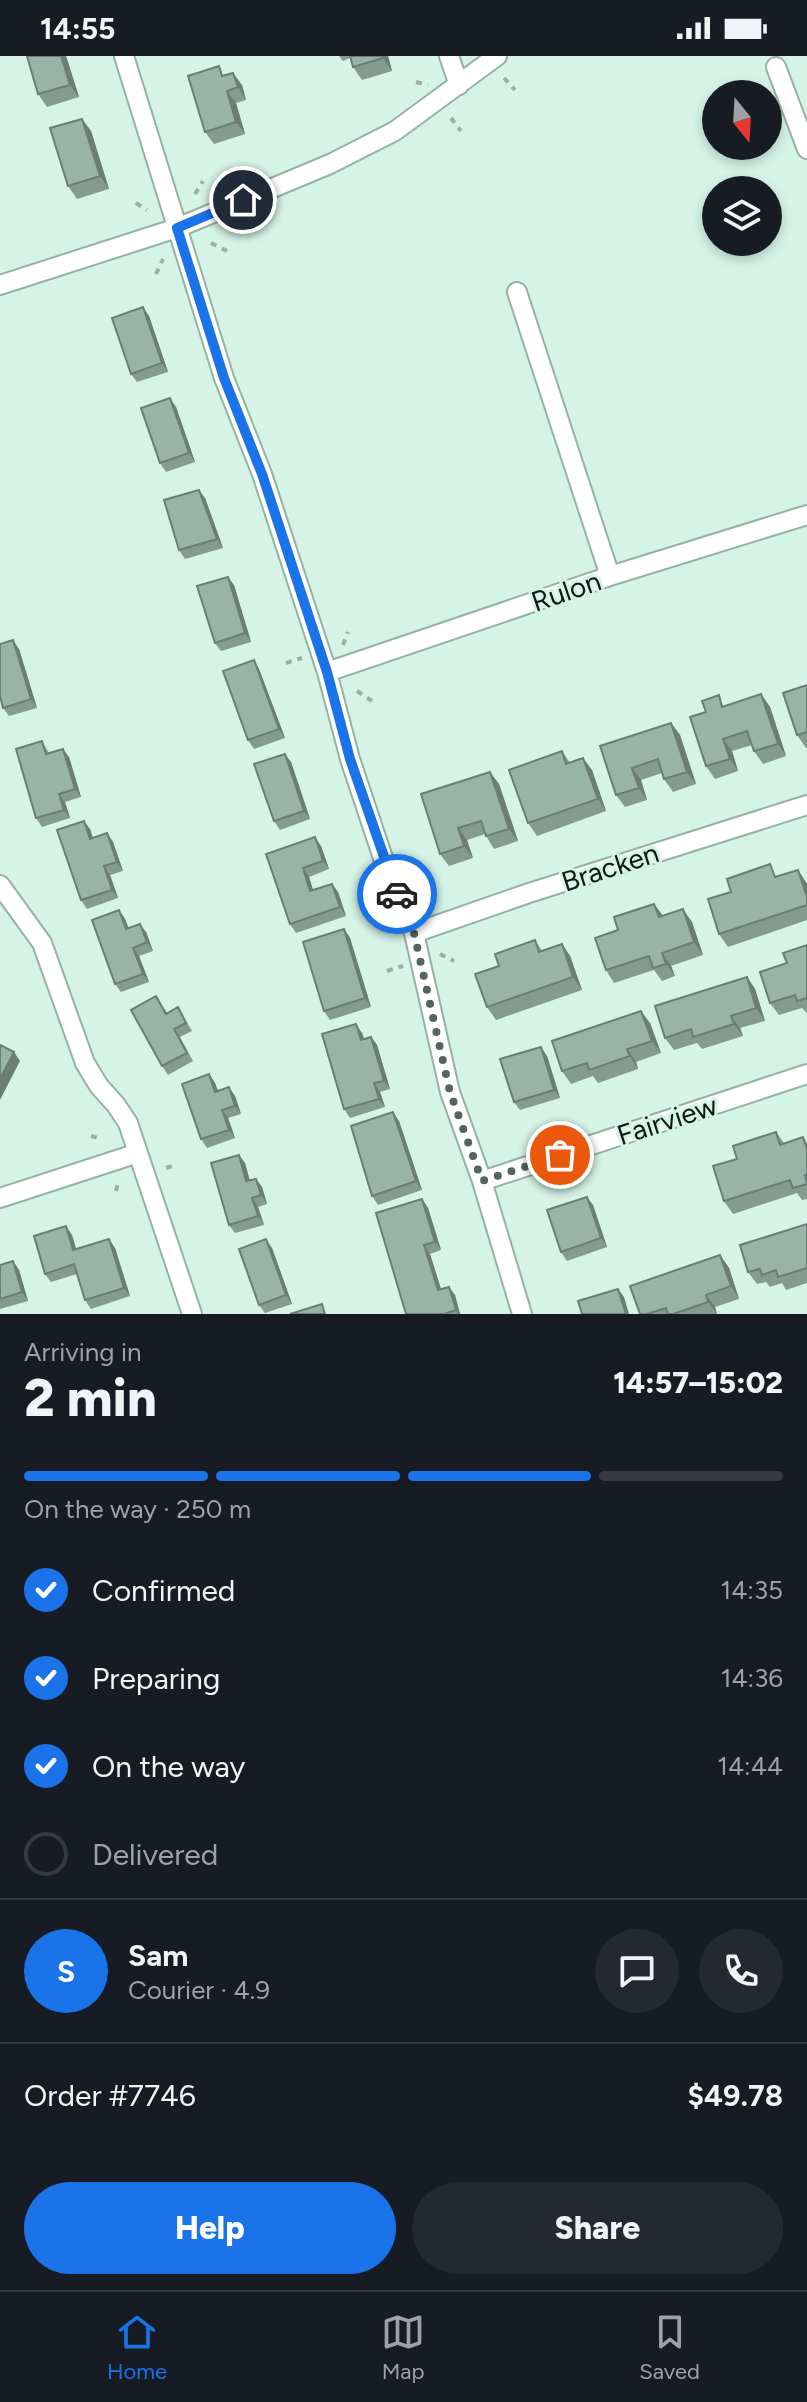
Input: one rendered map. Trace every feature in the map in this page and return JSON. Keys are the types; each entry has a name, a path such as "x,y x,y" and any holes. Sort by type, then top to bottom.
{"street":[{"path":"124,56 224,378 262,474 388,873 414,933 450,1092 482,1181 522,1314"},
{"path":"449,56 459,85"},
{"path":"0,285 177,228 330,164 395,131 497,56"},
{"path":"776,67 807,149"},
{"path":"517,292 610,576"},
{"name":"Rulon","path":"327,672 610,576 807,515"},
{"name":"Bracken","path":"414,933 529,893 807,805"},
{"path":"0,885 42,943 85,1063 128,1123 192,1314"},
{"name":"Fairview","path":"482,1181 807,1074"},
{"path":"0,1198 138,1153"}],"path":[{"path":"504,78 515,90"},
{"path":"416,82 430,86"},
{"path":"451,118 461,131"},
{"path":"195,194 203,181"},
{"path":"136,203 147,210"},
{"path":"211,243 227,251"},
{"path":"156,274 163,259"},
{"path":"343,645 348,632"},
{"path":"286,663 302,658"},
{"path":"357,691 372,701"},
{"path":"423,905 431,893"},
{"path":"372,921 386,917"},
{"path":"440,954 454,961"},
{"path":"387,971 403,966"},
{"path":"91,1136 102,1139"},
{"path":"166,1168 177,1165"},
{"path":"116,1191 118,1183"}],"building":[{"path":"27,56 61,56 70,85 38,94"},
{"path":"350,56 383,56 383,58 353,67"},
{"path":"219,66 222,76 233,73 238,87 227,91 236,122 205,132 188,76"},
{"path":"82,119 100,176 68,186 50,128"},
{"path":"143,307 162,363 131,374 112,318"},
{"path":"170,398 189,453 160,463 141,408"},
{"path":"199,490 217,539 179,550 164,500"},
{"path":"228,577 245,633 215,643 197,586"},
{"path":"13,640 31,699 3,708 0,696 0,644"},
{"path":"254,660 279,729 248,740 223,671"},
{"path":"807,685 807,732 797,735 783,693"},
{"path":"761,694 778,744 754,751 747,731 723,739 730,759 706,766 690,717 706,712 702,701 719,695 722,707"},
{"path":"671,723 687,772 664,779 658,759 632,768 639,788 616,795 600,746"},
{"path":"42,741 46,754 63,749 75,789 59,794 64,810 36,818 16,749"},
{"path":"562,751 566,764 583,758 598,799 528,823 509,770"},
{"path":"285,754 304,811 274,821 254,764"},
{"path":"490,772 509,829 486,836 481,821 458,828 464,846 440,854 421,794"},
{"path":"84,821 90,839 107,833 117,862 104,866 112,890 81,900 57,830"},
{"path":"315,837 323,861 303,868 310,891 332,884 340,907 290,924 266,854"},
{"path":"770,864 775,877 798,870 807,905 719,934 708,899 731,892 727,879"},
{"path":"654,904 659,917 683,909 694,942 662,953 666,964 653,968 649,956 606,970 595,938 618,930 614,917"},
{"path":"119,910 126,929 140,924 147,942 133,948 143,974 115,984 92,920"},
{"path":"344,929 365,998 324,1011 303,942"},
{"path":"535,940 539,952 562,944 573,977 487,1007 475,974 499,966 495,954"},
{"path":"807,945 807,998 797,1001 795,995 770,1003 760,972 787,963 783,953"},
{"path":"747,977 756,1008 731,1016 734,1024 693,1037 691,1029 665,1038 655,1006"},
{"path":"156,996 166,1014 178,1007 186,1023 174,1029 187,1053 162,1066 131,1010"},
{"path":"641,1011 652,1041 627,1049 630,1056 589,1070 587,1063 562,1071 552,1041"},
{"path":"356,1024 361,1040 371,1037 384,1081 374,1083 379,1099 344,1109 322,1034"},
{"path":"0,1045 14,1052 0,1079"},
{"path":"541,1047 554,1090 514,1102 500,1059"},
{"path":"209,1074 215,1092 229,1087 235,1106 222,1110 229,1130 201,1139 182,1084"},
{"path":"393,1112 416,1181 372,1196 351,1126"},
{"path":"776,1132 780,1145 803,1137 807,1149 807,1184 793,1188 790,1180 724,1201 713,1166 737,1159 733,1146"},
{"path":"239,1155 246,1181 256,1179 261,1195 252,1198 258,1216 229,1225 211,1163"},
{"path":"587,1197 601,1238 561,1252 547,1210"},
{"path":"422,1199 435,1242 424,1245 438,1290 449,1287 456,1310 444,1314 406,1314 376,1213"},
{"path":"807,1224 807,1268 778,1277 776,1270 762,1275 760,1269 748,1272 740,1245"},
{"path":"66,1226 73,1250 109,1239 124,1288 85,1300 74,1264 45,1274 34,1236"},
{"path":"266,1239 286,1295 259,1305 239,1249"},
{"path":"720,1255 731,1286 706,1295 708,1302 673,1314 668,1314 666,1308 640,1314 630,1286"},
{"path":"13,1261 22,1292 0,1299 0,1265"},
{"path":"618,1289 626,1314 582,1314 578,1301"},
{"path":"322,1304 325,1314 290,1314"}],"way so far":[{"path":"397,894 414,933 450,1092 482,1181 560,1155"}],"route":[{"path":"243,200 177,228 224,378 262,474 327,672 350,759 397,894"}]}
